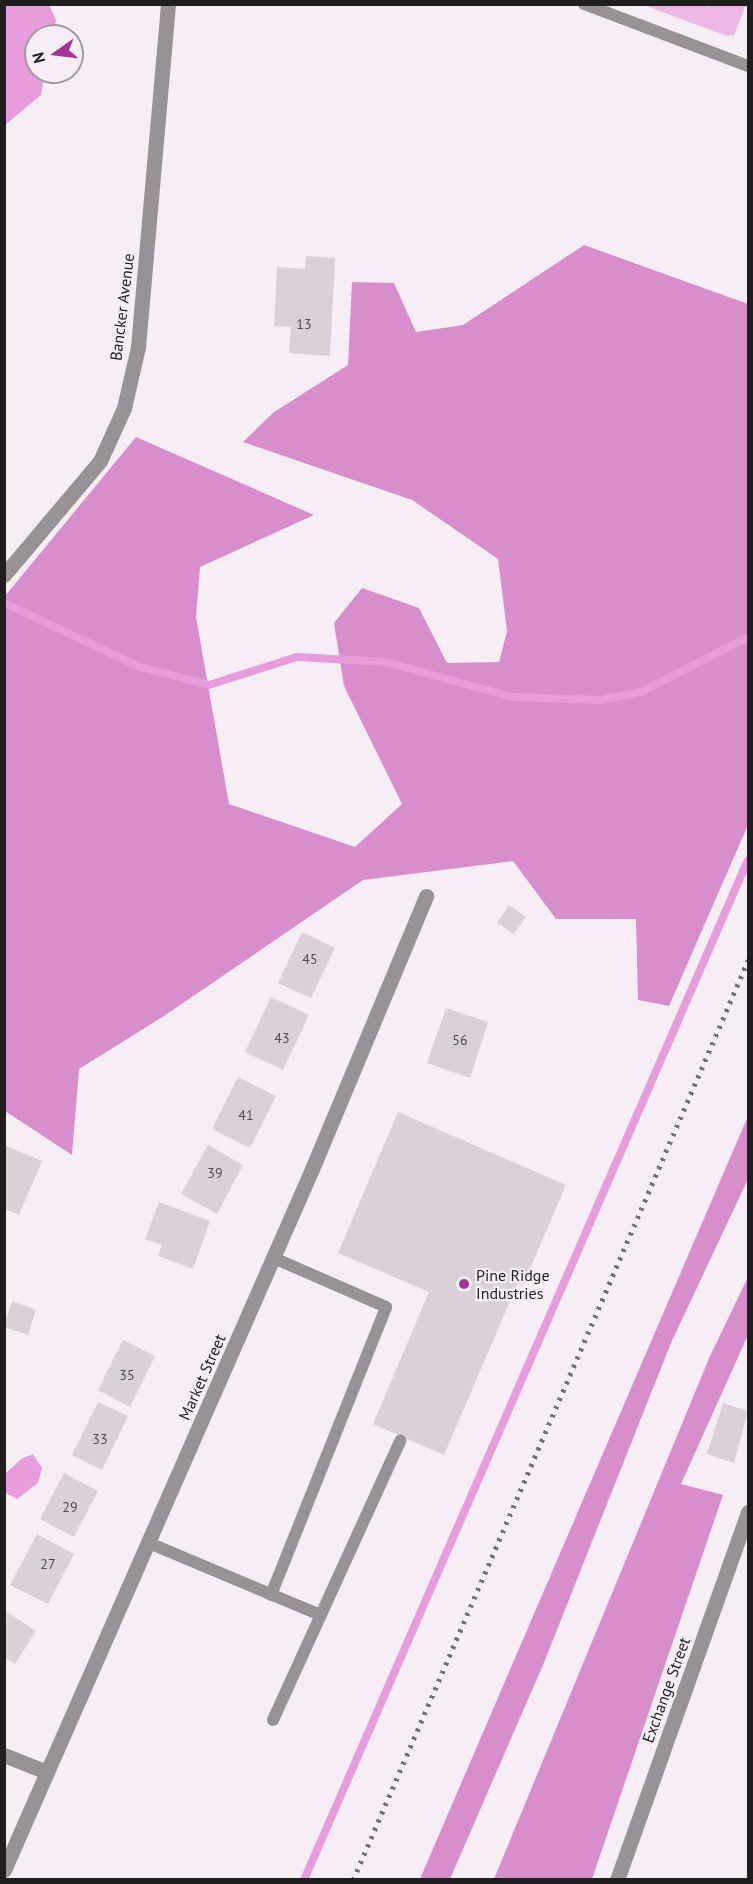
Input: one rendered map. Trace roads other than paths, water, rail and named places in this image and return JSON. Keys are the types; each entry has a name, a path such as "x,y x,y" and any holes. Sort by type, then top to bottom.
{"street":[{"name":"Bancker Avenue","path":"4,574 100,461 124,408 138,347 168,4"},
{"name":"Market Street","path":"4,1870 274,1258 426,896"},
{"name":"Exchange Street","path":"617,1880 748,1514"},
{"path":"4,1755 47,1772"}],"lane":[{"path":"584,4 748,66"},
{"path":"272,1595 386,1307 274,1258"},
{"path":"273,1720 400,1442"},
{"path":"149,1543 320,1615"}],"waterway":[{"path":"4,603 140,667 209,685 297,657 386,662 511,697 601,700 641,692 748,637"},
{"path":"304,1880 748,860"}],"railway":[{"path":"353,1880 748,960"}],"place":[{"name":"Pine Ridge Industries","path":"464,1284"}]}
